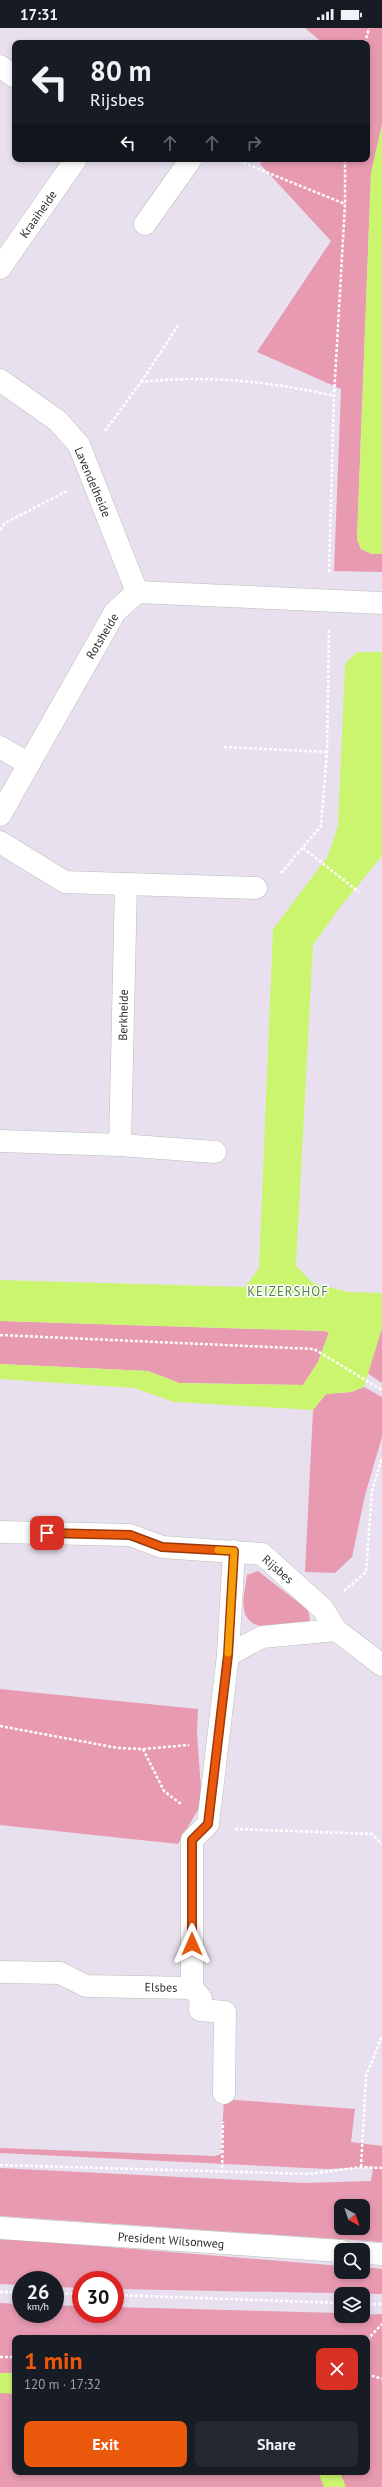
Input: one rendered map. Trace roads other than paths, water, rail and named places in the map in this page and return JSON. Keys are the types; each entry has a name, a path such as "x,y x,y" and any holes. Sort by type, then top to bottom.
{"street":[{"path":"0,66 12,75"},
{"name":"Kraaiheide","path":"0,268 74,162"},
{"path":"145,224 189,162"},
{"name":"Lavendelheide","path":"0,380 58,421 79,445 137,592"},
{"path":"137,592 382,603"},
{"name":"Rotsheide","path":"0,815 115,612 137,592"},
{"path":"0,747 29,764"},
{"path":"0,842 65,882 256,888"},
{"name":"Berkheide","path":"120,1145 126,884"},
{"path":"0,1141 120,1145 215,1152"},
{"name":"Rijsbes","path":"0,1532 130,1535 162,1547 262,1554 323,1609 336,1630 382,1665"},
{"path":"228,1655 234,1551"},
{"path":"228,1655 262,1637 336,1630"},
{"name":"Elsbes","path":"0,1972 60,1973 86,1986 192,1988 192,1840 208,1824 219,1742 228,1655"},
{"path":"192,1988 201,1998 200,2010 225,2012 224,2093"},
{"name":"President Wilsonweg","path":"0,2228 334,2251"},
{"path":"370,2253 382,2254"}],"district":[{"name":"KEIZERSHOF","path":"288,1291"}]}
